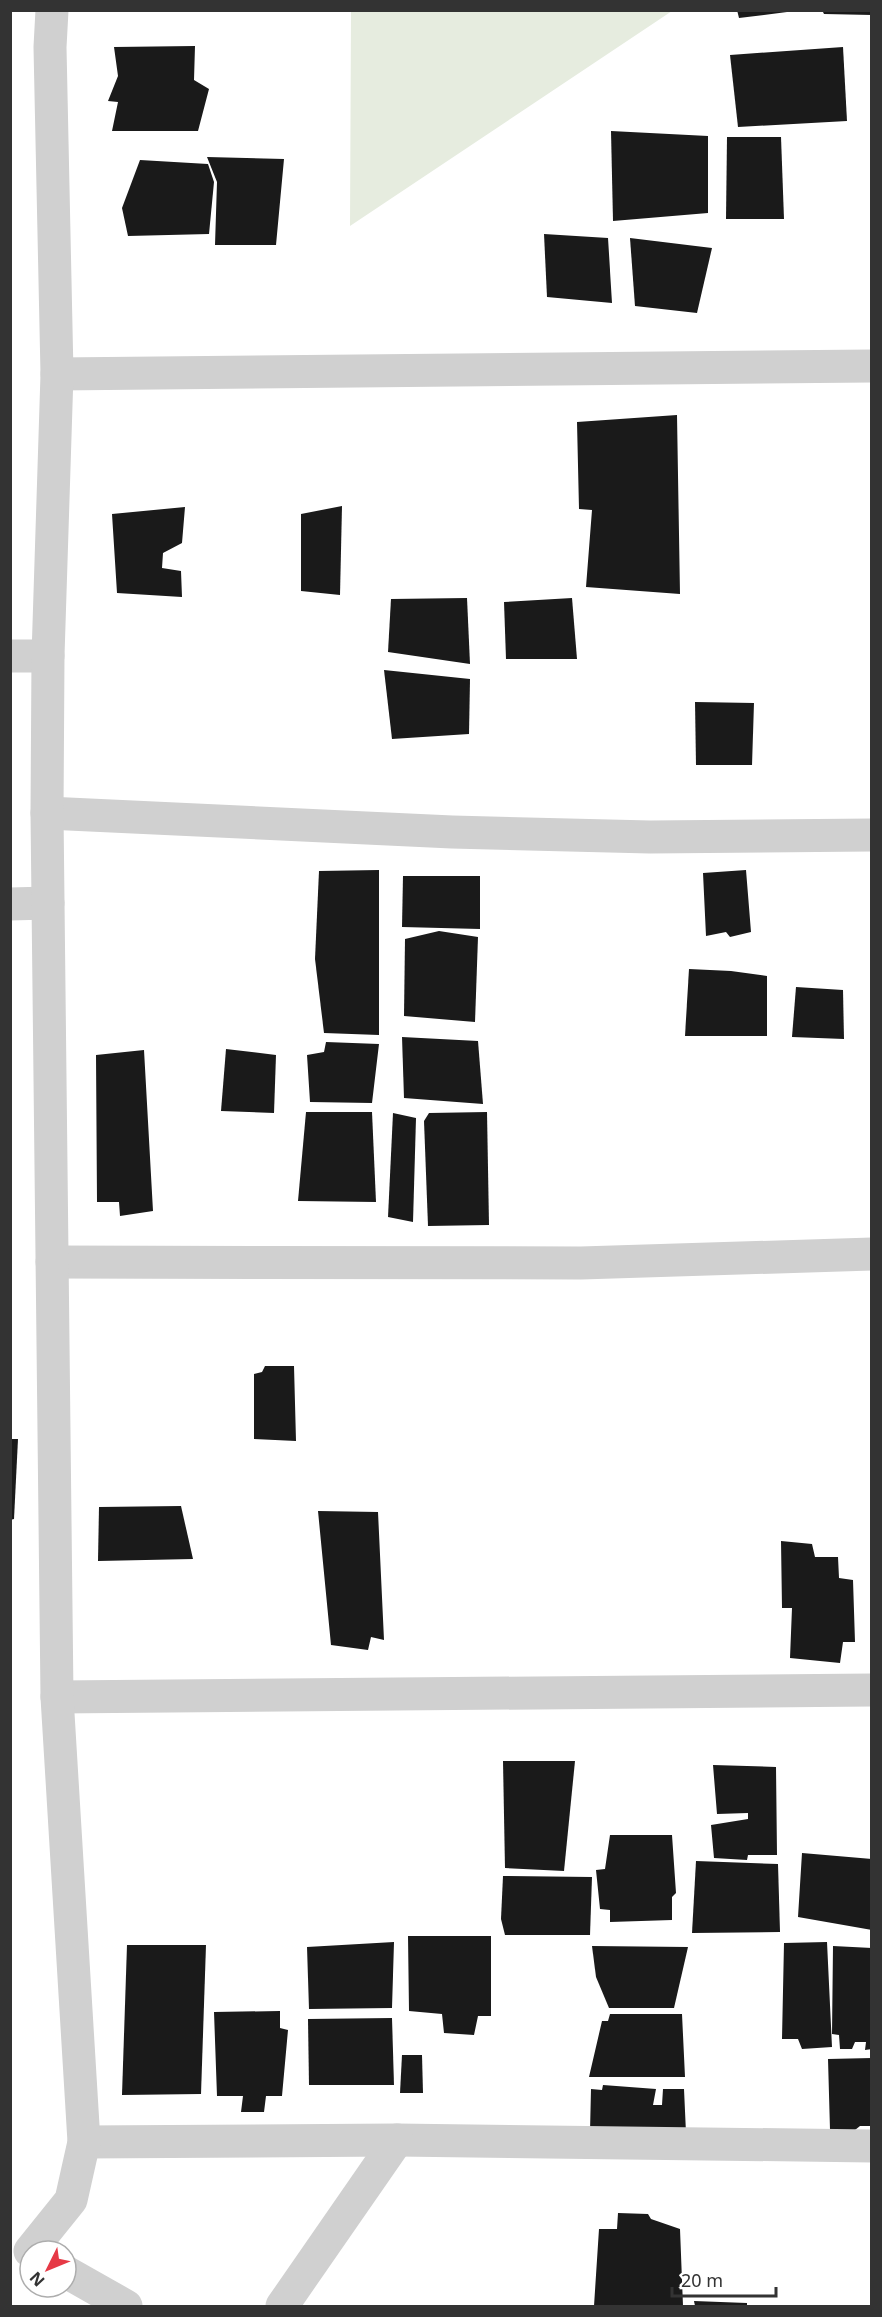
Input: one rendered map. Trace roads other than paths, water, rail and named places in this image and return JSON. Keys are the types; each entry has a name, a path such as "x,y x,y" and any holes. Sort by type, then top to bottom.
{"street":[{"path":"40,2239 71,2200 84,2142 57,1697 47,813 48,656 57,374 50,47 52,10"},
{"path":"57,374 872,366"},
{"path":"10,656 48,656"},
{"path":"47,813 452,832 650,837 872,835"},
{"path":"10,904 48,903"},
{"path":"52,1263 581,1263 872,1254"},
{"path":"57,1697 872,1690"},
{"path":"84,2142 397,2140 872,2146"},
{"path":"282,2307 397,2140"},
{"path":"78,2279 126,2307"}]}
